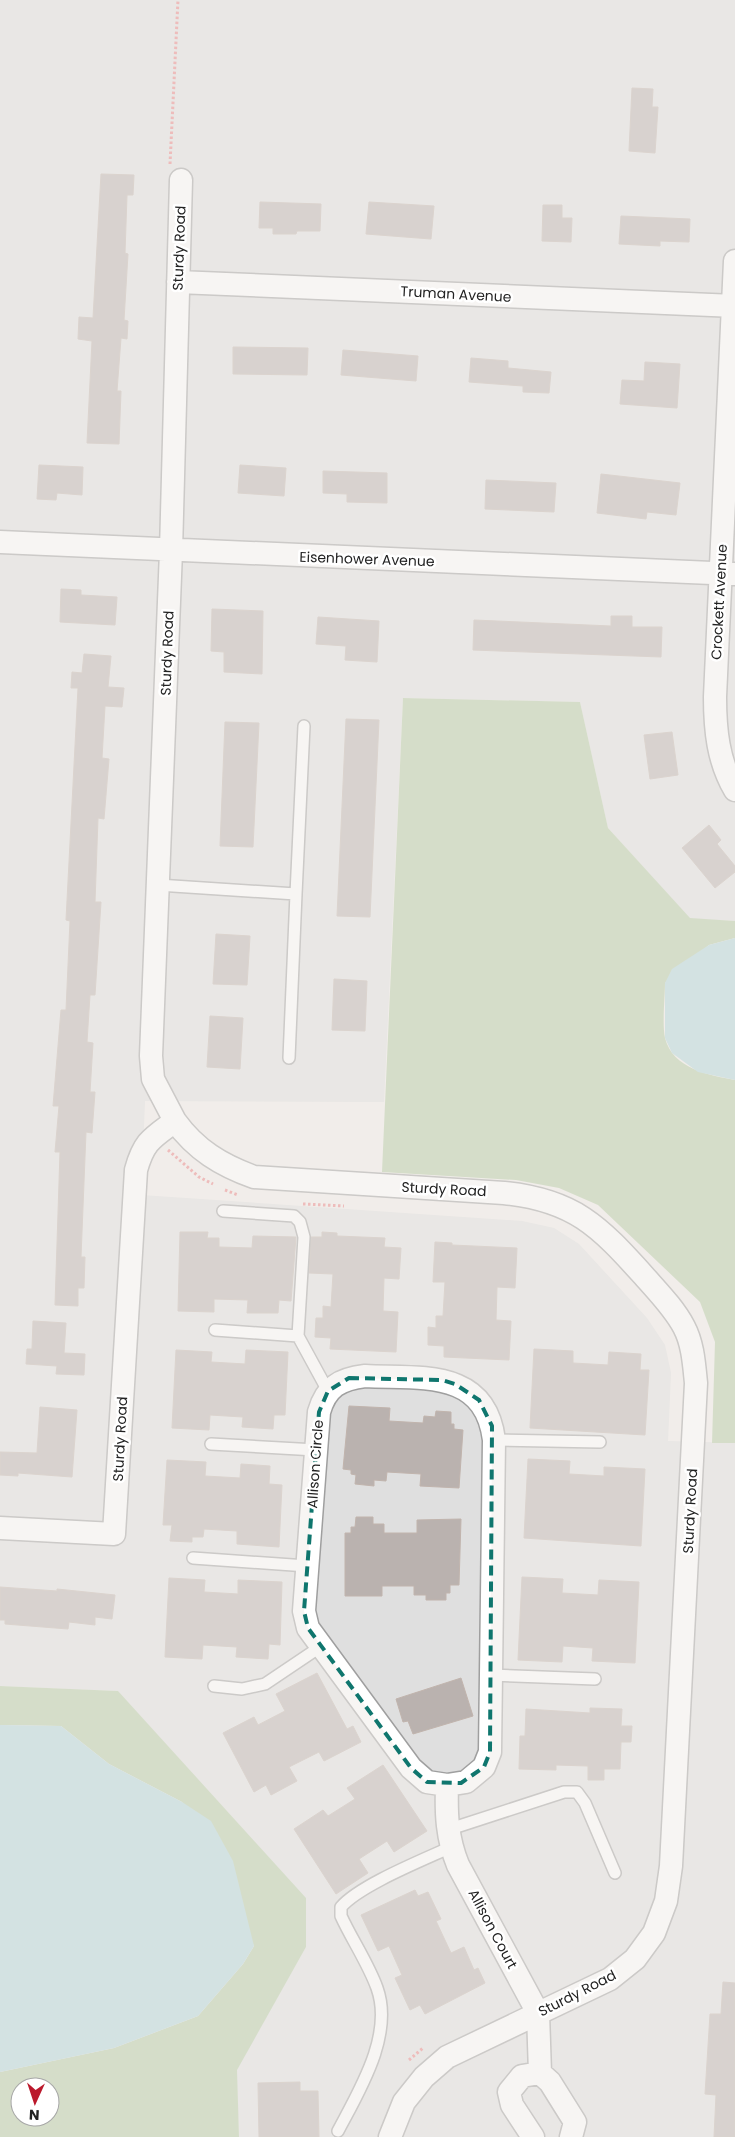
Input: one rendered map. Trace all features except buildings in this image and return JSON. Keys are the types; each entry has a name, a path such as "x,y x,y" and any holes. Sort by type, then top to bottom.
{"street":[{"name":"Sturdy Road","path":"181,180 171,551 151,1067 158,1091 187,1138 206,1154 229,1168 254,1177 504,1193 532,1196 559,1204 586,1219 610,1237 669,1304 684,1328 693,1355 696,1383 672,1866 666,1901 654,1933 635,1959 610,1979 447,2057 424,2076 404,2102 390,2137"},
{"name":"Crockett Avenue","path":"735,261 728,574 715,725 719,752 735,790"},
{"name":"Truman Avenue","path":"178,282 734,306"},
{"name":"Eisenhower Avenue","path":"0,542 728,574"},
{"name":"Sturdy Road","path":"0,1528 114,1534 136,1170 142,1150 156,1135 175,1121"},
{"name":"Allison Circle","path":"365,1376 442,1380 455,1384 480,1400 492,1426 494,1440 490,1752 484,1767 466,1782 447,1785 426,1782 411,1768 320,1648 308,1628 304,1611 319,1412 328,1391 338,1382 349,1378 365,1376"},
{"name":"Allison Court","path":"447,1785 449,1838 458,1864 538,2013 540,2073"},
{"path":"533,2137 512,2105 509,2092 522,2076 540,2073 550,2082 575,2122 571,2137"}],"lane":[{"path":"288,1058 304,726"},
{"path":"158,885 296,894"},
{"path":"223,1211 294,1216 300,1222 304,1237 298,1336 328,1391"},
{"path":"215,1330 298,1336"},
{"path":"494,1440 600,1442"},
{"path":"211,1444 316,1450"},
{"path":"193,1558 307,1566"},
{"path":"214,1686 242,1689 265,1684 320,1648"},
{"path":"491,1675 595,1678"},
{"path":"338,2131 365,2078 378,2044 380,2014 377,1988 341,1916 341,1907 348,1900 449,1838 564,1792 577,1792 585,1803 615,1873"}],"path":[{"path":"178,0 169,180 181,180"},
{"path":"156,1135 172,1155 199,1177 216,1185"},
{"path":"224,1189 242,1196"},
{"path":"301,1204 351,1206"},
{"path":"405,2066 415,2053 432,2043"}],"highlighted area":[{"path":"349,1378 442,1380 455,1384 479,1400 492,1426 490,1752 484,1767 461,1783 427,1782 411,1768 308,1628 304,1611 319,1412 328,1391"}],"shaded area":[{"path":"0,0 735,0 735,921 690,919 608,828 580,702 403,698 384,1102 145,1101 141,1195 522,1221 554,1228 579,1244 647,1318 665,1345 671,1373 668,1441 735,1443 735,2137 239,2137 236,2070 306,1947 118,1691 0,1686"}],"green space":[{"path":"403,698 580,702 608,828 690,918 735,921 735,938 709,945 665,983 664,1032 669,1048 684,1064 704,1073 735,1080 735,1443 712,1443 715,1342 700,1302 598,1205 559,1188 516,1180 382,1172"},
{"path":"0,1686 118,1691 306,1898 306,1947 237,2070 239,2137 0,2137 0,2072 114,2048 198,2016 243,1964 254,1946 182,1802 109,1764 61,1726 0,1725"}],"water":[{"path":"735,938 735,1080 698,1072 672,1053 665,1038 665,983 672,969 709,945"},
{"path":"0,1725 61,1726 109,1764 182,1802 211,1821 233,1861 254,1946 243,1964 198,2016 114,2048 0,2072"}]}
